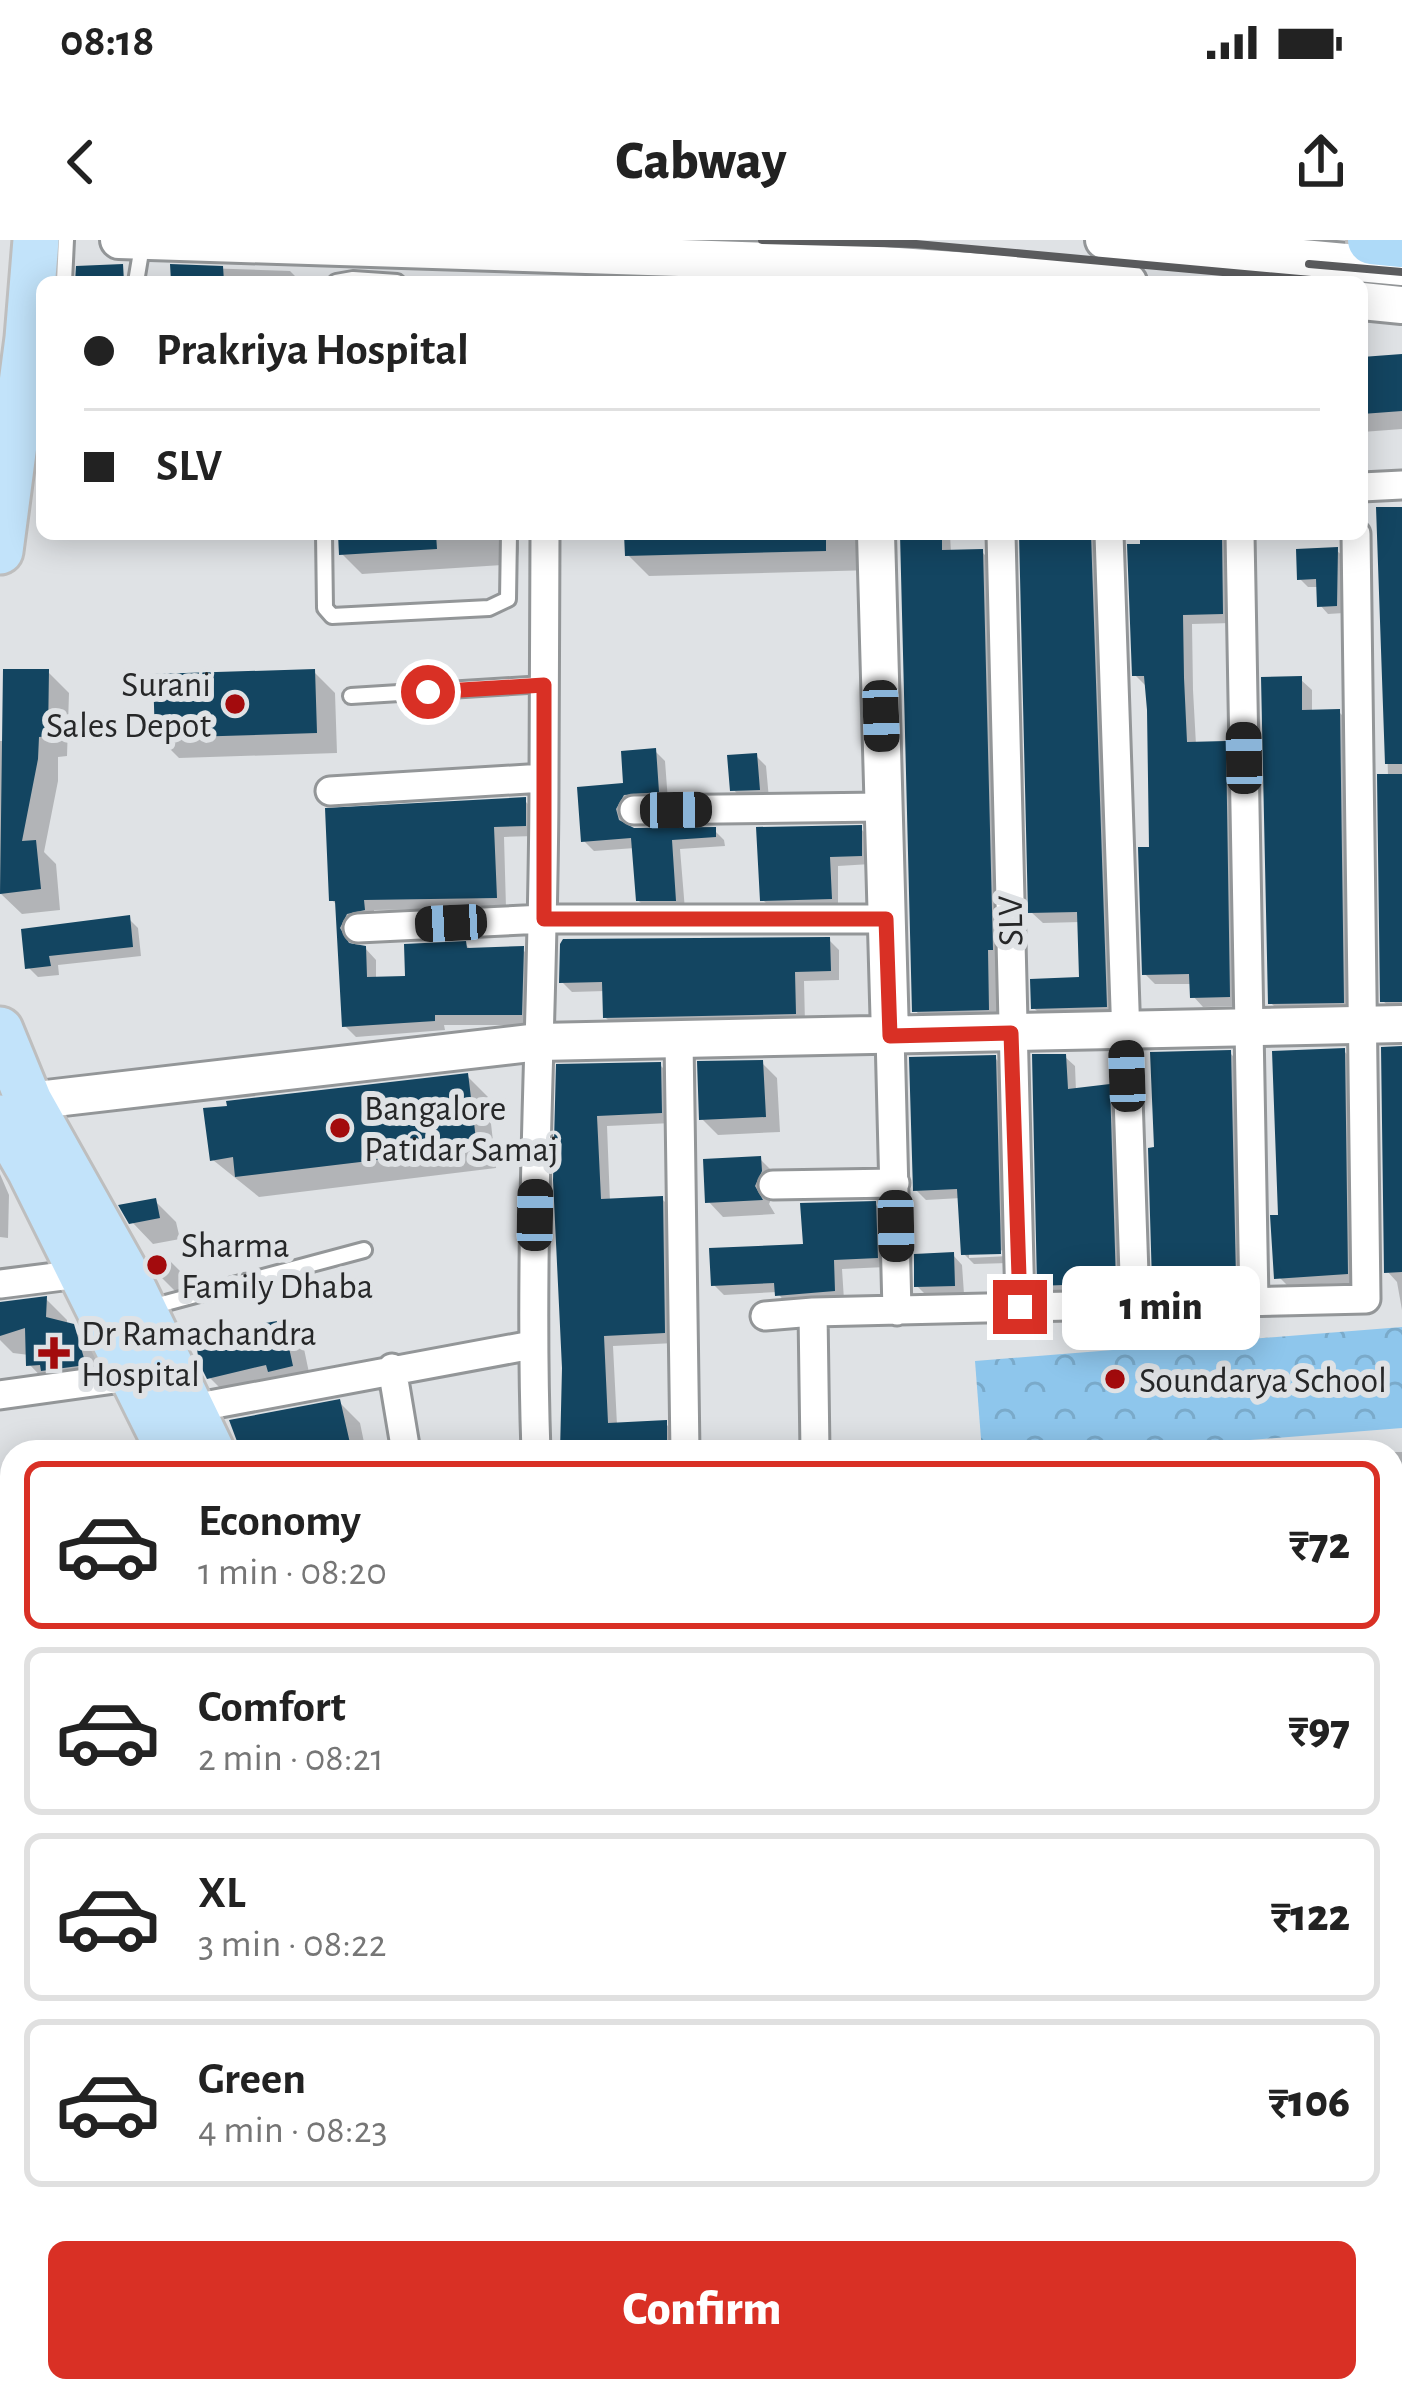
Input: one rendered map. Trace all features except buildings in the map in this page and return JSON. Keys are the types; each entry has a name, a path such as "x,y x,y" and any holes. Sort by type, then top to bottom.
{"highway":[{"path":"1372,240 1402,243"}],"main road":[{"path":"0,551 35,338 35,240"},
{"path":"0,1030 15,1109 15,1172 80,1274 163,1440"},
{"path":"15,1109 125,1272 205,1440"}],"street":[{"path":"119,240 353,263 536,258 869,262 1050,276"},
{"path":"1104,240 1402,267"},
{"path":"1368,302 1402,305"},
{"path":"1368,487 1402,485"},
{"path":"536,1440 532,1345 544,919 544,540"},
{"path":"876,540 897,1311"},
{"name":"SLV","path":"1001,540 1020,1307"},
{"path":"1109,540 1135,1304"},
{"path":"1240,540 1253,1302"},
{"path":"765,1316 1366,1299 1355,540"},
{"path":"330,790 544,778"},
{"path":"634,811 884,807"},
{"path":"358,928 544,919 886,919"},
{"path":"15,1109 539,1042 1402,1024"},
{"path":"680,1040 685,1440"},
{"path":"773,1185 895,1183"},
{"path":"0,1284 80,1274"},
{"path":"814,1312 815,1440"},
{"path":"188,1408 532,1345"},
{"path":"392,1369 404,1440"},
{"path":"0,1395 129,1377"}],"lane":[{"path":"64,276 66,240"},
{"path":"137,276 143,241"},
{"path":"341,276 353,263 383,276"},
{"path":"324,540 325,608 332,616 489,608 508,599 511,591 509,540"},
{"path":"511,591 544,591"},
{"path":"351,696 544,685"},
{"path":"142,1310 364,1250"}],"green space":[{"path":"1402,1327 1402,1428 1252,1440 981,1440 975,1361"}],"railway":[{"path":"762,240 916,244 1267,276"},
{"path":"1309,264 1402,272"}],"place":[{"name":"Surani Sales Depot","path":"235,704"},
{"name":"Bangalore Patidar Samaj","path":"340,1128"},
{"name":"Sharma Family Dhaba","path":"157,1265"},
{"name":"Dr Ramachandra Hospital","path":"54,1353"},
{"name":"Soundarya School","path":"1115,1379"}],"route":[{"path":"428,692 544,685 544,919 886,919 890,1036 1011,1033 1020,1307"}]}
